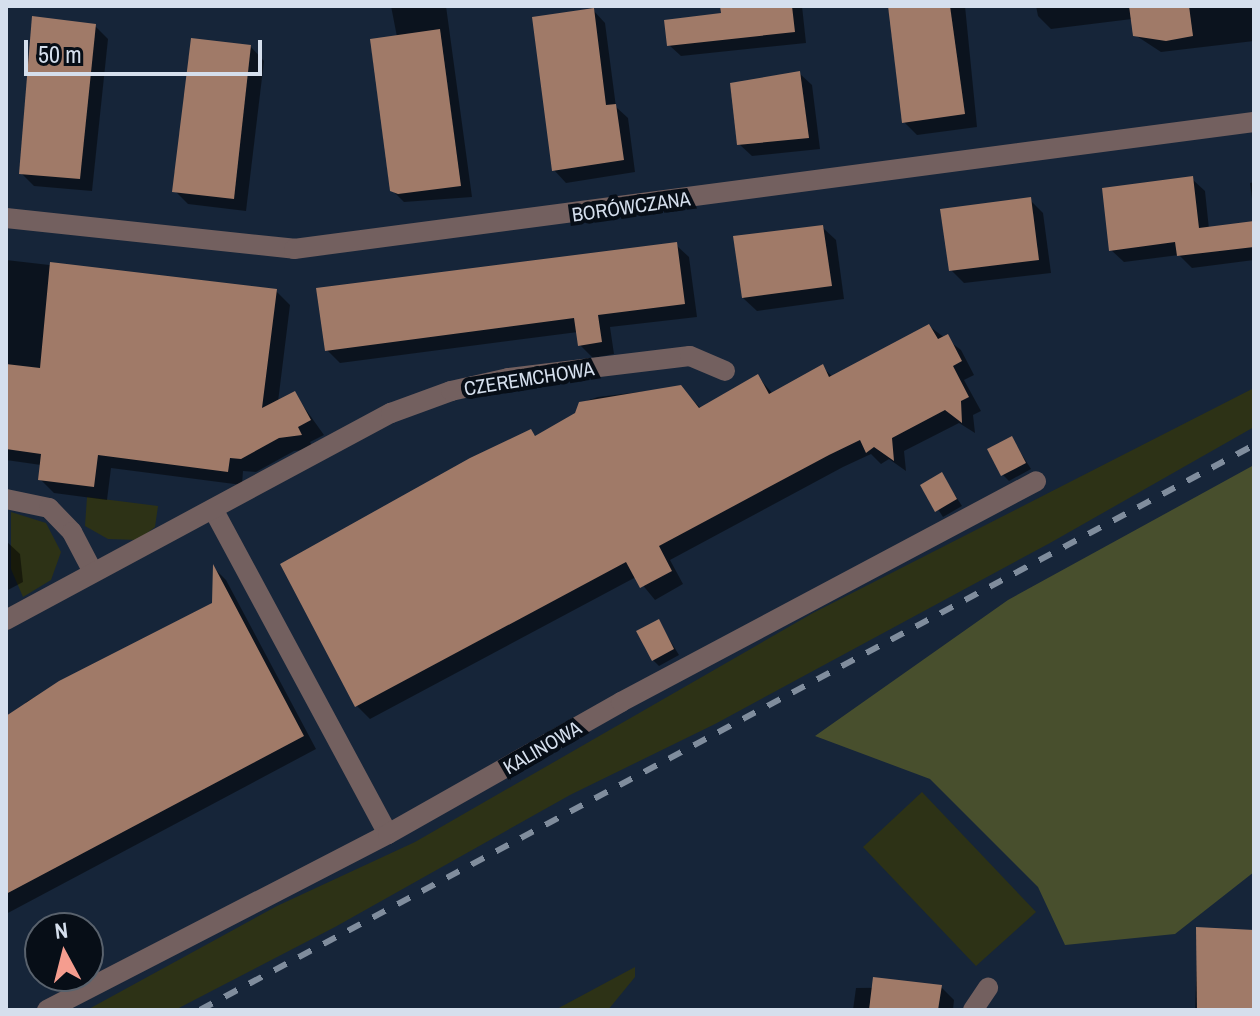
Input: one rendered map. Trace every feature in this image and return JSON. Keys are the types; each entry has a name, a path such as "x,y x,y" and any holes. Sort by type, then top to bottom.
{"street":[{"name":"BORÓWCZANA","path":"6,218 294,249 1254,122"},
{"name":"CZEREMCHOWA","path":"6,620 391,413 451,391 508,378 690,356 725,371"},
{"name":"KALINOWA","path":"47,1010 388,834 621,702 1036,481"},
{"path":"6,499 49,508 72,532 93,572"},
{"path":"213,509 388,834"},
{"path":"973,1010 988,988"}],"green space":[{"path":"1254,388 1254,427 1050,543 715,724 570,795 335,927 175,1010 87,1010 277,906 415,842 813,613"},
{"path":"1254,465 1254,872 1175,934 1065,945 1038,887 930,779 815,736 1008,600"},
{"path":"87,497 158,506 155,527 138,540 108,539 85,526"},
{"path":"11,512 46,523 61,552 51,580 23,597 11,569"},
{"path":"922,792 1036,912 976,966 863,847"},
{"path":"635,967 635,977 608,1010 555,1010"}],"building":[{"path":"720,6 792,6 795,32 667,46 664,20 721,13"},
{"path":"888,6 950,6 965,114 902,123"},
{"path":"1129,6 1189,6 1193,36 1166,41 1133,36"},
{"path":"594,8 606,105 616,104 624,160 552,171 532,17"},
{"path":"32,16 96,24 80,179 19,174"},
{"path":"440,29 461,186 398,194 390,191 370,39"},
{"path":"191,38 251,45 234,199 172,192"},
{"path":"800,71 809,138 737,145 730,83"},
{"path":"1193,176 1199,228 1254,221 1254,247 1177,256 1175,242 1109,251 1102,188"},
{"path":"1031,197 1039,260 949,271 940,209"},
{"path":"823,225 832,286 742,298 733,236"},
{"path":"677,242 685,304 598,315 602,342 578,346 574,318 325,351 316,288"},
{"path":"50,262 277,289 262,408 295,391 311,420 298,427 302,435 279,438 241,459 230,458 228,472 98,455 94,487 38,480 41,454 6,449 6,364 40,368"},
{"path":"929,324 938,339 948,334 962,361 953,366 969,397 961,401 962,423 945,410 892,438 894,461 874,447 866,453 860,440 659,546 672,571 640,588 626,562 355,707 280,564 470,458 531,429 535,436 575,413 579,402 681,385 699,408 758,374 769,394 823,364 829,377"},
{"path":"1012,436 1026,463 1001,476 987,449"},
{"path":"942,472 957,499 935,512 920,485"},
{"path":"213,564 304,736 6,894 6,716 59,681 212,603"},
{"path":"659,619 674,649 652,661 636,631"},
{"path":"1196,927 1254,930 1254,1010 1197,1010"},
{"path":"873,977 942,985 938,1010 869,1010"}],"railway":[{"path":"200,1010 1254,445"}]}
